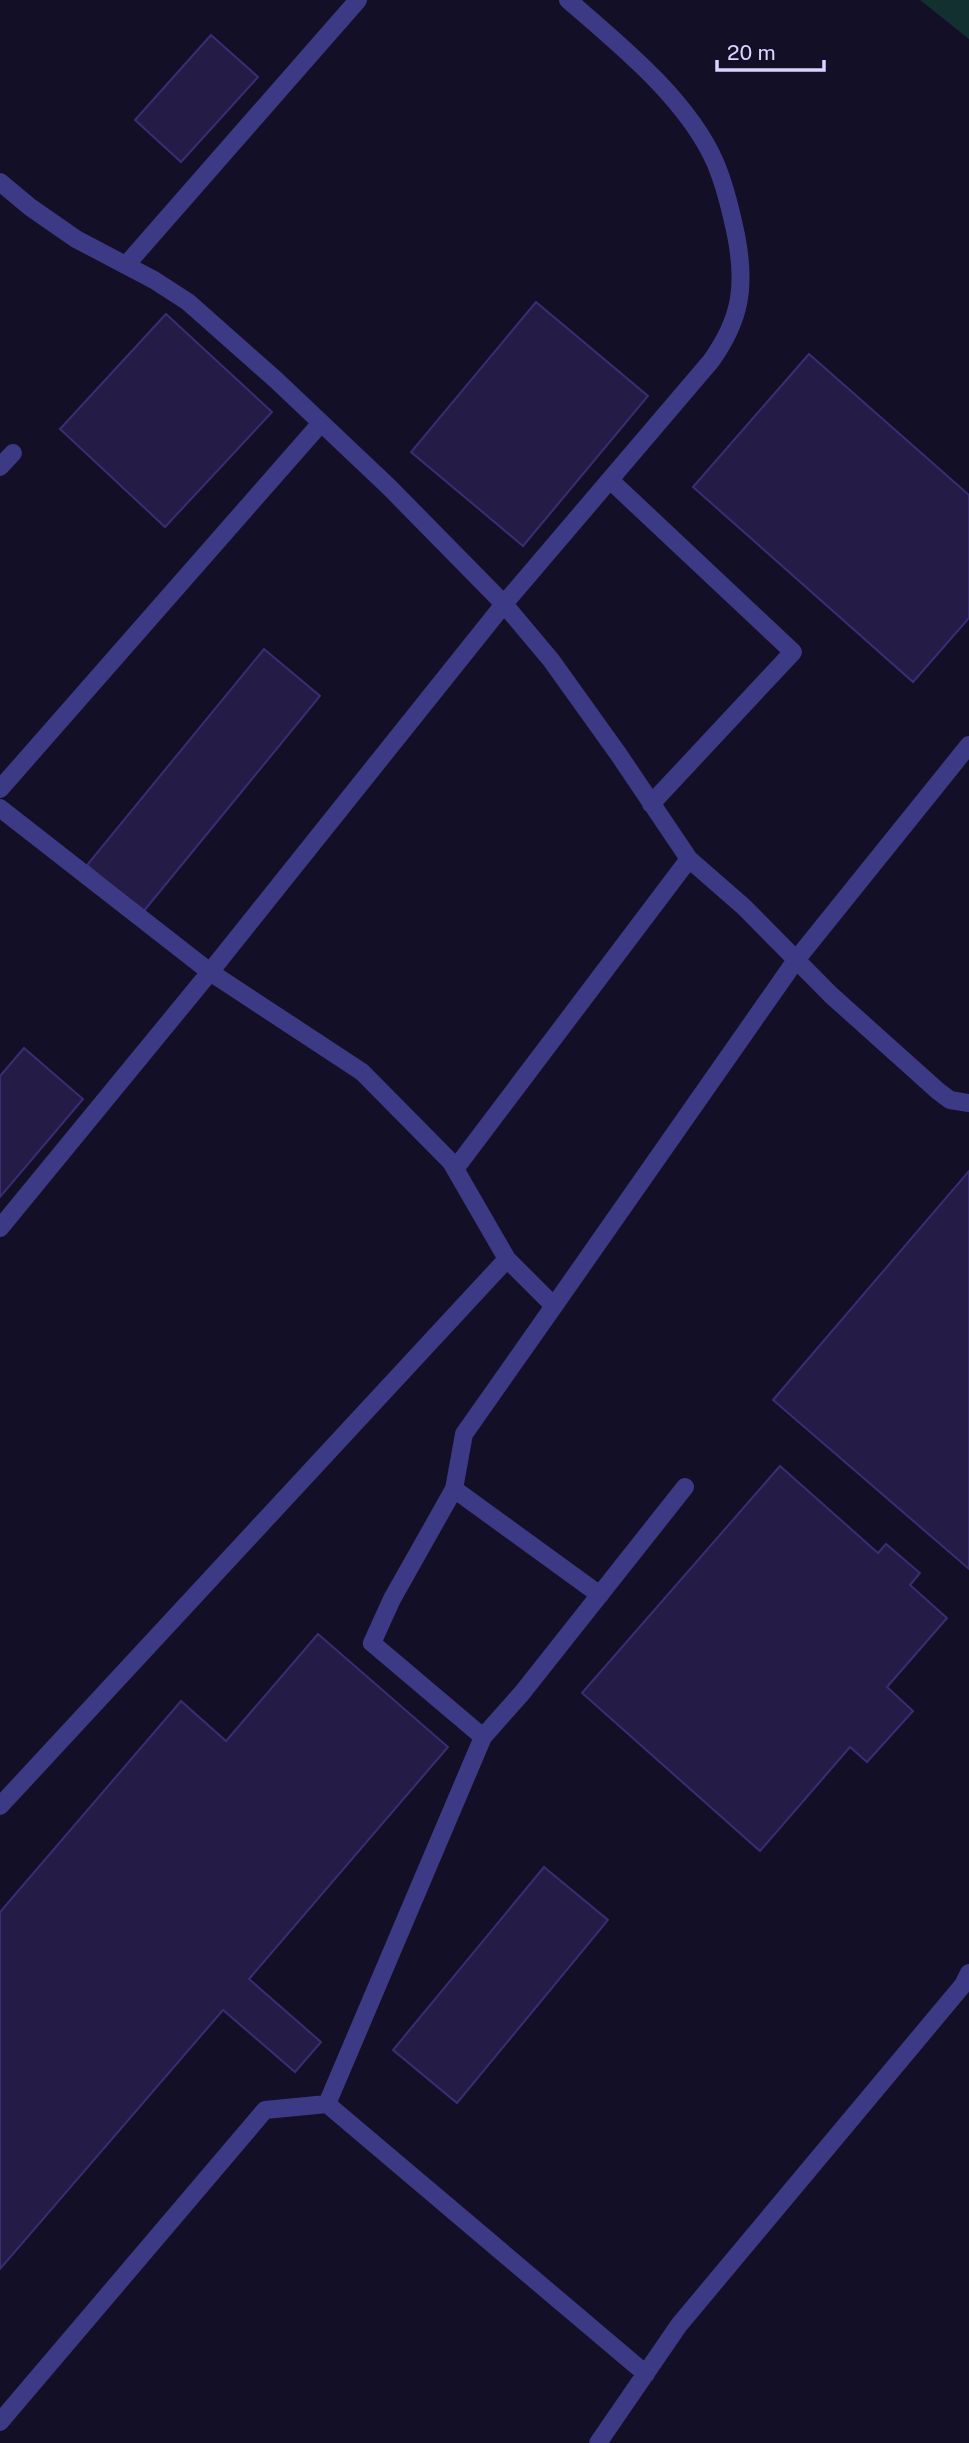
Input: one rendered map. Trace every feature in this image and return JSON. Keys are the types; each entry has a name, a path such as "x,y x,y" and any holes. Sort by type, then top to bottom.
{"lane":[{"path":"126,265 358,0"},
{"path":"0,1228 211,972 504,604 723,344 740,305 739,252 731,211 715,162 692,125 649,72 568,0"},
{"path":"0,182 76,239 188,302 389,487 504,604 551,660 689,859 744,907 831,995 938,1091 950,1100 969,1102"},
{"path":"0,789 321,423"},
{"path":"0,467 13,453"},
{"path":"610,480 793,652 651,804"},
{"path":"483,1737 372,1643 392,1599 454,1489 464,1434 796,960 969,745"},
{"path":"0,808 211,972 362,1072 451,1161 507,1259 554,1306"},
{"path":"455,1169 689,859"},
{"path":"0,1805 507,1259"},
{"path":"327,2104 483,1737 522,1693 685,1487"},
{"path":"454,1489 600,1595"},
{"path":"598,2443 679,2325 963,1985 969,1973"},
{"path":"0,2422 265,2110 327,2104 646,2374"}],"green space":[{"path":"920,0 969,0 969,39"}],"building":[{"path":"211,35 258,77 181,162 135,120"},
{"path":"536,302 648,396 523,546 411,452"},
{"path":"166,314 272,412 165,527 60,429"},
{"path":"809,354 969,495 969,618 913,682 693,487"},
{"path":"264,649 320,696 143,912 87,865"},
{"path":"24,1048 83,1099 0,1197 0,1076"},
{"path":"969,1171 969,1569 773,1400"},
{"path":"780,1466 878,1553 886,1544 920,1573 910,1585 947,1618 887,1687 913,1711 867,1762 850,1747 760,1851 582,1693"},
{"path":"318,1634 448,1747 249,1979 321,2042 295,2072 223,2010 0,2269 0,1912 181,1701 226,1741"},
{"path":"544,1867 608,1920 457,2103 393,2050"}]}
